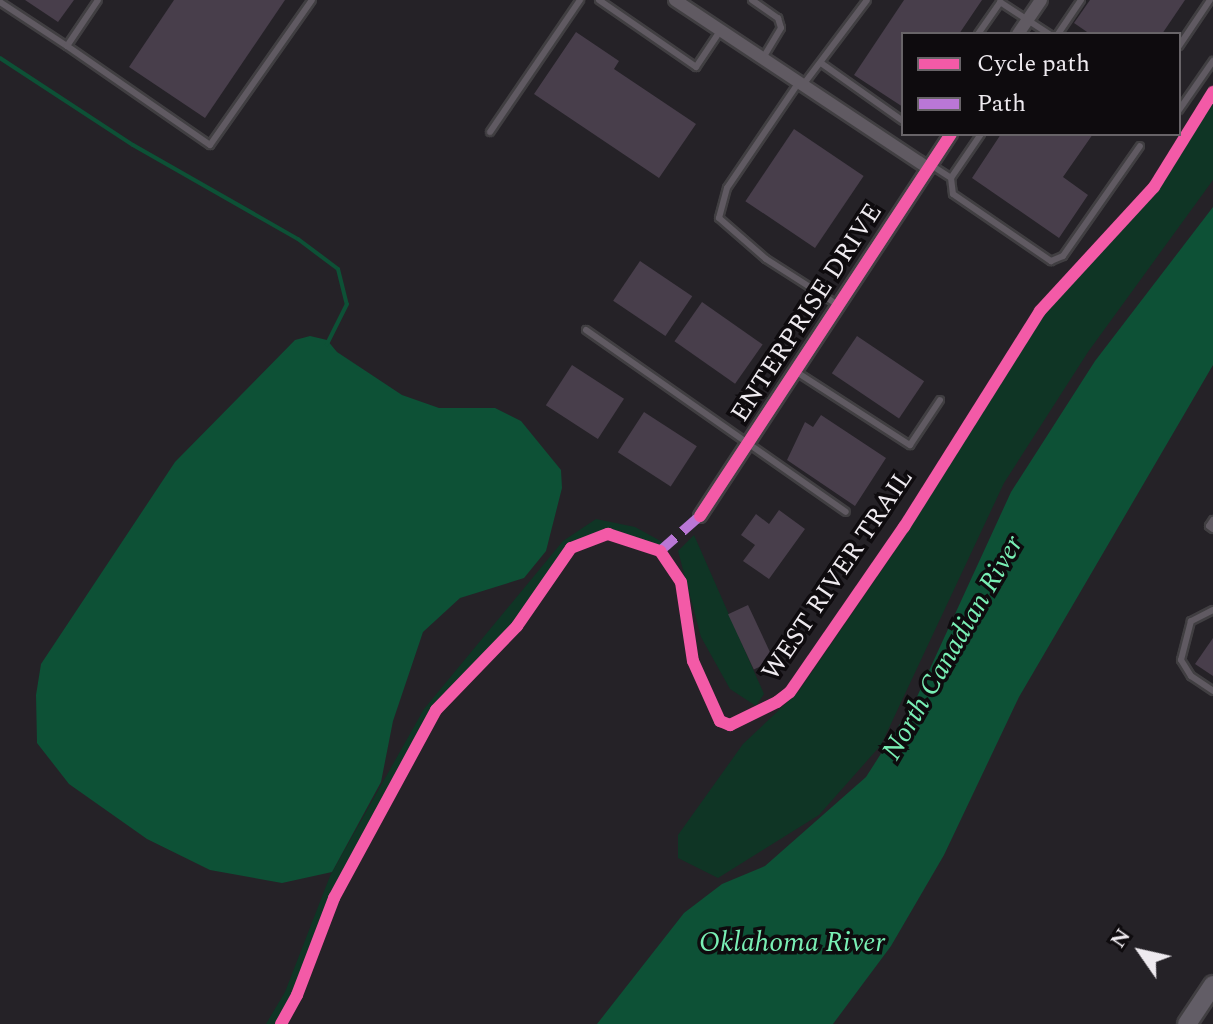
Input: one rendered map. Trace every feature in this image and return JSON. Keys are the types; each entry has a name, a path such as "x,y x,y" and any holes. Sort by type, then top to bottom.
{"main road":[{"path":"1187,1024 1213,985"}],"street":[{"path":"675,0 929,166"},
{"path":"1019,32 1041,0"},
{"name":"ENTERPRISE DRIVE","path":"700,516 950,136"}],"lane":[{"path":"67,46 98,0"},
{"path":"0,2 210,145 312,0"},
{"path":"490,132 580,0"},
{"path":"599,0 696,67 720,30"},
{"path":"752,0 778,18 781,28 763,58"},
{"path":"838,305 766,259 719,218 727,188 801,83 821,63 867,0"},
{"path":"1059,32 1081,0"},
{"path":"1181,43 1210,0"},
{"path":"979,32 1000,2 1046,32"},
{"path":"1181,107 1213,61"},
{"path":"821,63 901,120"},
{"path":"951,178 980,136"},
{"path":"929,166 951,178 956,198 1051,261 1063,256 1140,146"},
{"path":"586,330 750,440 758,454 846,512"},
{"path":"795,371 910,445 940,400"},
{"path":"1213,520 1209,526 1213,529"},
{"path":"1213,610 1191,621 1181,660 1191,676 1213,691"}],"shaded area":[{"path":"1213,99 1213,180 1088,352 1004,483 881,745 819,815 718,878 678,858 678,835 743,744 799,691 895,551 1043,315 1158,189"},
{"path":"596,519 635,527 666,544 660,549 603,530 564,550 504,634 423,723 323,914 295,993 277,1024 266,1024 285,992 330,876 424,709 563,541"},
{"path":"694,535 764,694 756,706 730,689 701,637 678,551"}],"water":[{"name":"Oklahoma River","path":"1213,207 1213,365 1019,697 944,855 891,946 833,1024 597,1024 684,913 722,884 765,866 866,777 916,699 1011,492 1095,361"},
{"path":"310,336 327,340 337,352 402,395 439,408 495,408 521,421 561,470 562,488 546,551 524,578 460,598 423,632 393,721 381,782 332,872 282,883 210,870 147,839 69,784 37,743 36,695 41,664 175,462 295,340"}],"building":[{"path":"25,0 74,0 58,22"},
{"path":"174,0 285,0 205,118 129,67"},
{"path":"904,0 982,0 960,32 901,32 901,106 854,75"},
{"path":"1090,0 1185,0 1163,32 1087,32 1074,23"},
{"path":"576,32 619,61 614,69 696,124 659,178 534,94"},
{"path":"794,129 864,176 815,248 745,201"},
{"path":"1000,136 1092,136 1063,177 1088,195 1059,238 972,178"},
{"path":"640,261 692,296 665,336 613,301"},
{"path":"702,302 763,344 735,384 674,341"},
{"path":"857,336 924,381 899,419 832,373"},
{"path":"572,365 624,399 598,439 546,405"},
{"path":"644,412 697,446 671,487 618,452"},
{"path":"821,415 886,458 855,506 787,460 805,422 813,427"},
{"path":"779,510 805,529 769,579 743,561 755,545 741,535 756,514 769,524"},
{"path":"748,605 774,660 754,670 728,614"},
{"path":"1213,638 1213,676 1195,664"}],"waterway":[{"path":"0,58 133,145 298,239 338,269 347,304 327,344"}],"marked path":[{"path":"660,551 700,516"}],"cycle path":[{"name":"WEST RIVER TRAIL","path":"281,1024 297,995 334,898 436,710 517,626 571,548 608,534 660,551 681,582 693,661 720,721 730,725 777,702 790,692 904,527 1040,311 1154,187 1213,92"},
{"path":"700,516 950,136"}],"water label":[{"name":"North Canadian River","path":"953,648"}]}
